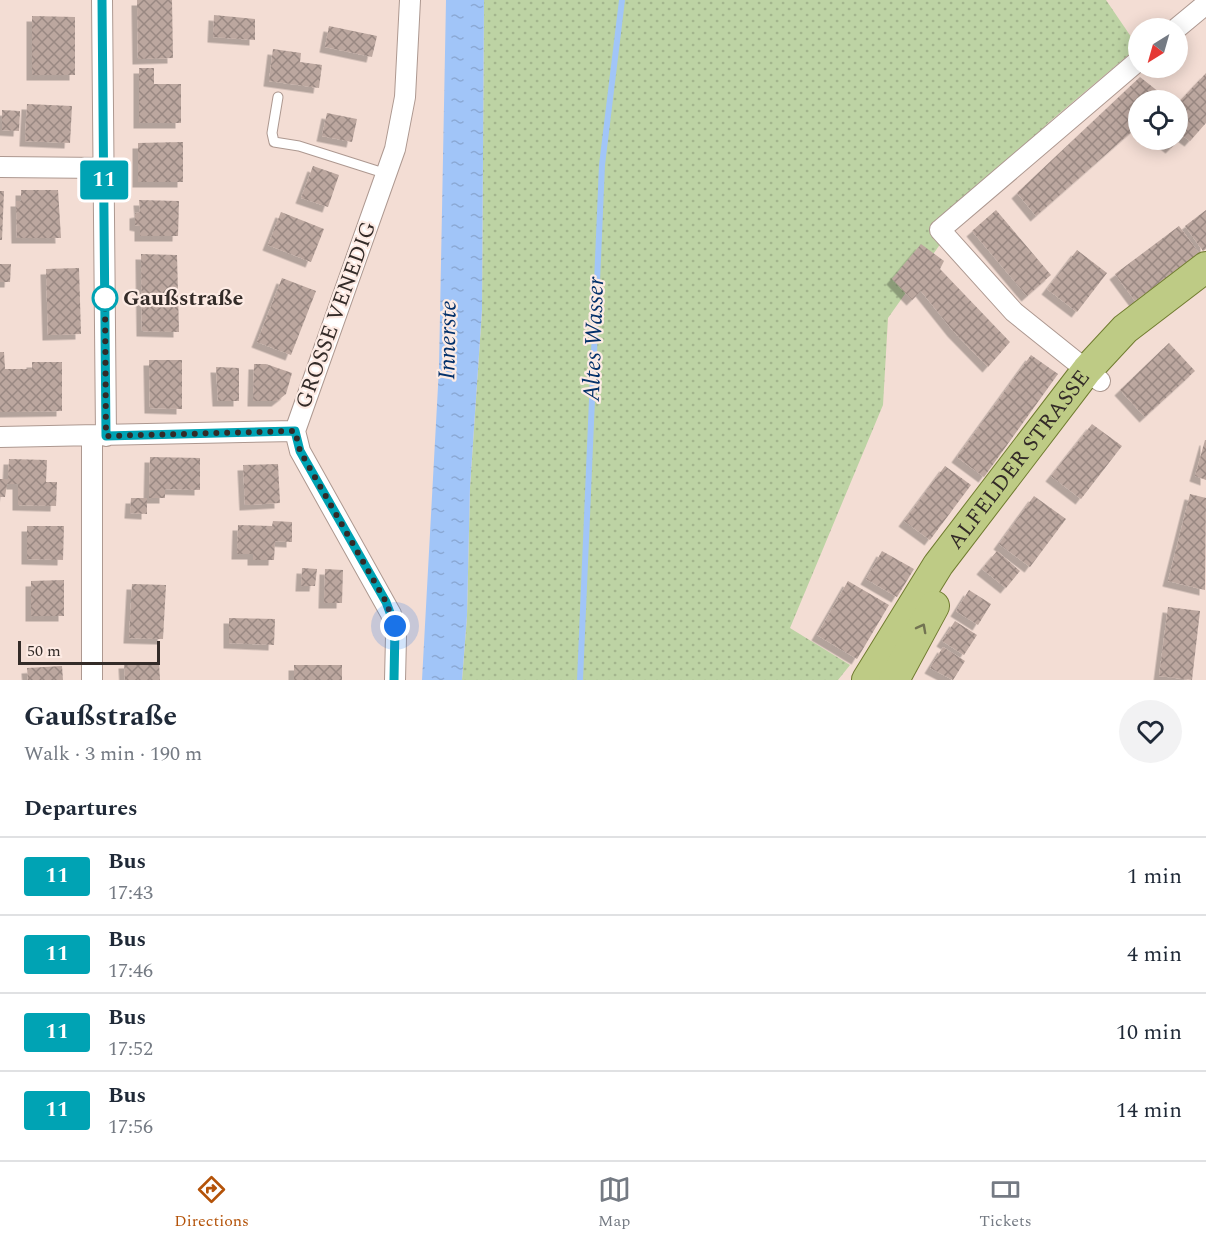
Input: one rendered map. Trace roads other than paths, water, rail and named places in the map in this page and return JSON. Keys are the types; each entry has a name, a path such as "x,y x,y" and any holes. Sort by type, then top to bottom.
{"main road":[{"name":"ALFELDER STRASSE","path":"894,680 953,576 1125,329 1206,267"},
{"name":"ALFELDER STRASSE","path":"867,680 938,565 1093,376 1206,288"}],"street":[{"path":"92,680 104,168 102,0"},
{"name":"GROSSE VENEDIG","path":"394,680 395,626 386,602 300,451 295,431 387,174 399,134 405,98 410,0"},
{"path":"1188,19 1206,4"},
{"path":"1093,376 1014,312 939,230 1128,69"},
{"path":"0,167 104,168"},
{"path":"0,437 295,431"}],"lane":[{"path":"278,97 272,133 274,142 300,146 387,174"}],"water":[{"name":"Innerste","path":"446,0 484,0 482,310 470,487 467,616 462,680 422,680 439,368"}],"waterway":[{"name":"Altes Wasser","path":"580,680 602,165 622,0"}],"place":[{"name":"Gaußstraße","path":"105,298"}]}
